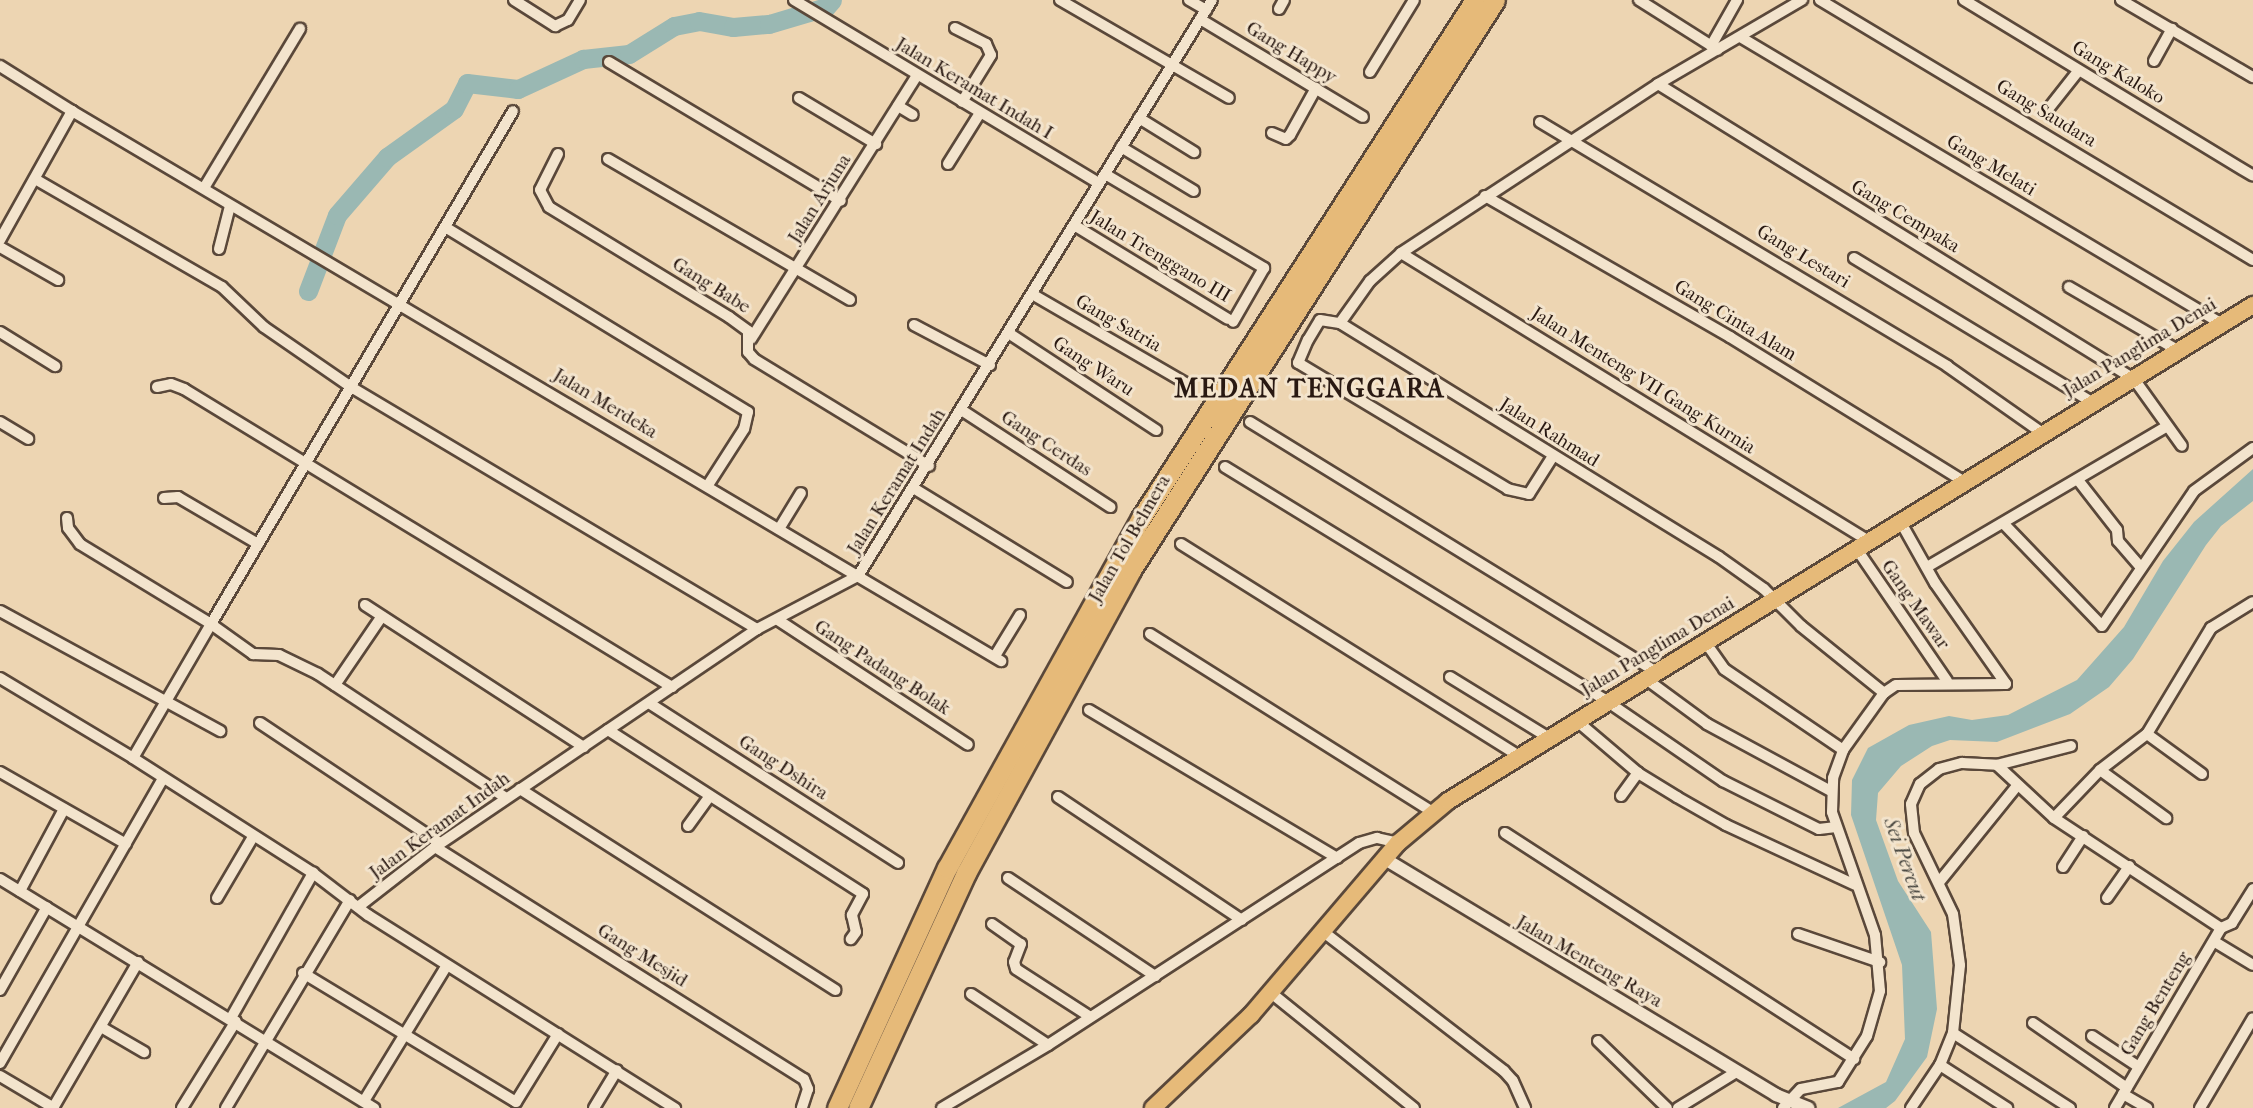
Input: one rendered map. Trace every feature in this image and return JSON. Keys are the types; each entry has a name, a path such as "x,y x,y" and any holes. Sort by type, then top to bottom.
{"highway":[{"name":"Jalan Tol Belmera","path":"837,1108 947,868 1141,519 1475,0"},
{"name":"Jalan Tol Belmera","path":"858,1108 966,873 1131,570 1495,0"}],"main road":[{"name":"Jalan Panglima Denai","path":"1153,1108 1270,992 1398,843 1433,812 2041,432 2134,379 2253,305"}],"street":[{"path":"514,0 555,26 568,20 580,0"},
{"name":"Jalan Keramat Indah I","path":"794,0 812,6 832,24 916,77 1264,268 1230,321"},
{"path":"1060,0 1229,98"},
{"name":"Gang Happy","path":"1189,0 1203,15 1363,117"},
{"name":"Jalan Keramat Indah","path":"226,1108 303,973 354,903 757,629 858,576 963,411 1212,0"},
{"path":"1370,72 1414,0"},
{"path":"1639,0 1715,48"},
{"path":"1715,48 1737,0"},
{"path":"1553,456 1529,494 1508,489 1298,363 1320,320 1340,323 1370,281 1401,253 1715,48 1742,38 1802,0"},
{"name":"Gang Saudara","path":"1820,0 2253,260"},
{"name":"Gang Kaloko","path":"1964,0 2253,176"},
{"path":"2121,0 2253,77"},
{"path":"955,28 986,44 992,55 962,102"},
{"path":"204,188 299,29"},
{"path":"2154,61 2172,29"},
{"name":"Gang Melati","path":"1742,38 2222,324"},
{"path":"609,62 841,201"},
{"name":"Jalan Merdeka","path":"0,66 204,188 299,249 333,264 401,303 998,659 1020,615"},
{"path":"2049,108 2079,70"},
{"name":"Jalan Arjuna","path":"751,338 841,201 916,77"},
{"name":"Gang Cempaka","path":"1658,84 2134,379"},
{"path":"1272,133 1286,139 1290,135 1316,88"},
{"path":"799,97 876,144"},
{"path":"898,106 914,115"},
{"path":"0,240 72,111"},
{"path":"133,758 164,701 513,111"},
{"path":"948,164 980,113"},
{"path":"1139,118 1195,152"},
{"name":"Gang Lestari","path":"1540,122 1936,359 2041,432"},
{"path":"1121,147 1194,191"},
{"name":"Gang Babe","path":"558,154 540,190 545,203 560,215 729,317 751,338 748,352 754,359 929,466"},
{"path":"608,159 850,300"},
{"path":"35,178 210,279 264,327 351,387 757,629"},
{"name":"Gang Cinta Alam","path":"1485,196 1730,337 1963,481"},
{"path":"219,249 230,206"},
{"name":"Jalan Trenggano III","path":"1074,225 1230,321"},
{"path":"445,227 748,412 744,429 708,485"},
{"path":"0,247 58,281"},
{"name":"Jalan Menteng VII Gang Kurnia","path":"1401,253 1861,544"},
{"path":"1854,258 2092,402"},
{"path":"2069,287 2179,351"},
{"name":"Gang Satria","path":"1032,294 1187,384"},
{"name":"Jalan Rahmad","path":"1340,323 1719,557 1775,600 1801,626 1884,693"},
{"path":"914,325 990,365"},
{"path":"0,331 55,366"},
{"name":"Gang Waru","path":"1010,334 1156,430"},
{"path":"2134,379 2182,446"},
{"path":"157,387 178,386 672,687"},
{"name":"Gang Cerdas","path":"963,411 1111,507"},
{"path":"0,422 28,439"},
{"path":"1250,422 1651,676 1707,724 1831,791"},
{"path":"1927,567 2166,427"},
{"path":"2004,524 2102,626 2140,566 2194,491 2253,448"},
{"path":"1225,467 1608,702 1742,792 1819,829 1836,827"},
{"path":"2078,480 2117,530 2118,541 2140,566"},
{"path":"915,489 1068,582"},
{"path":"779,529 801,493"},
{"path":"164,498 178,497 258,544"},
{"path":"67,518 68,528 80,544 211,624 253,654 279,655 335,685 506,798"},
{"path":"1785,1105 1804,1088 1836,1084 1854,1059 1872,1020 1880,991 1880,962 1875,935 1836,827 1831,791 1843,750 1884,693 1904,683 1947,681 2006,684 1927,567 1900,521"},
{"path":"1181,544 1519,756"},
{"name":"Gang Mawar","path":"1861,544 1947,681"},
{"path":"2054,818 2100,769 2147,734 2207,633 2253,602"},
{"path":"365,605 584,747"},
{"path":"0,611 220,731"},
{"path":"335,685 382,616"},
{"name":"Gang Padang Bolak","path":"778,620 968,745"},
{"path":"1150,634 1433,812"},
{"path":"1706,643 1724,668 1843,750"},
{"path":"1450,677 1549,738"},
{"path":"0,678 133,758 313,873 447,965 675,1108"},
{"name":"Gang Dshira","path":"649,703 898,863"},
{"path":"1089,710 1337,858"},
{"path":"1577,721 1638,773 1726,825 1855,885"},
{"path":"260,723 438,845"},
{"path":"608,730 863,894 852,915 856,932 851,940"},
{"path":"2147,734 2202,774"},
{"path":"1911,1108 1940,1065 1953,1033 1960,965 1953,914 1940,881 1914,833 1910,813 1915,793 1932,773 1954,764 1997,765 2071,746"},
{"path":"1997,765 2054,818 2217,924 2230,925 2251,896"},
{"path":"2100,769 2166,818"},
{"path":"0,773 126,844"},
{"path":"1621,796 1638,773"},
{"path":"0,1063 163,778"},
{"path":"1940,881 2017,786"},
{"path":"520,789 835,990"},
{"path":"688,826 710,796"},
{"path":"1058,797 1242,920"},
{"path":"20,891 64,809"},
{"path":"1505,833 1854,1059"},
{"path":"2063,867 2083,836"},
{"path":"217,898 253,837"},
{"path":"942,1108 1048,1045 1366,839 1398,843"},
{"name":"Gang Mesjid","path":"438,845 804,1079 808,1089 802,1108"},
{"name":"Jalan Menteng Raya","path":"1385,859 1738,1071 1776,1095 1785,1105 1806,1107"},
{"path":"2107,898 2129,866"},
{"path":"182,1108 313,873"},
{"path":"1008,878 1155,976"},
{"path":"0,879 234,1019 374,1108"},
{"path":"0,990 47,907"},
{"path":"992,924 1021,944 1014,962 1016,969 1089,1016"},
{"name":"Gang Benteng","path":"2115,1108 2215,942 2217,924"},
{"path":"1321,930 1504,1071 1513,1081 1525,1108"},
{"path":"1798,934 1880,962"},
{"path":"2215,942 2253,965"},
{"path":"0,1076 53,1108 138,962"},
{"path":"364,1101 447,965"},
{"path":"303,973 516,1102 558,1034"},
{"path":"1270,992 1414,1108"},
{"path":"971,994 1048,1045"},
{"path":"2200,1108 2253,1018"},
{"path":"2033,1023 2147,1108"},
{"path":"101,1027 144,1052"},
{"path":"1953,1033 2070,1108"},
{"path":"2092,1036 2139,1067"},
{"path":"1598,1041 1667,1108"},
{"path":"1940,1065 2007,1108"},
{"path":"594,1108 617,1070"},
{"path":"1678,1108 1738,1071"},
{"path":"651,1108 658,1097"}],"water":[{"name":"Sei Percut","path":"2253,469 2253,501 2221,526 2206,545 2133,659 2109,687 2070,714 1997,742 1950,740 1932,746 1901,766 1878,793 1876,820 1898,881 1931,932 1937,1009 1927,1057 1895,1101 1886,1108 1838,1108 1886,1082 1905,1039 1902,965 1851,815 1852,780 1868,748 1909,725 1949,716 1972,720 2008,715 2077,680 2124,627 2163,561 2194,522"}],"waterway":[{"path":"308,291 337,215 387,157 454,109 467,83 518,89 583,59 629,54 674,26 699,21 733,27 769,24 826,7 832,0"}],"district":[{"name":"MEDAN TENGGARA","path":"1310,389"}]}
